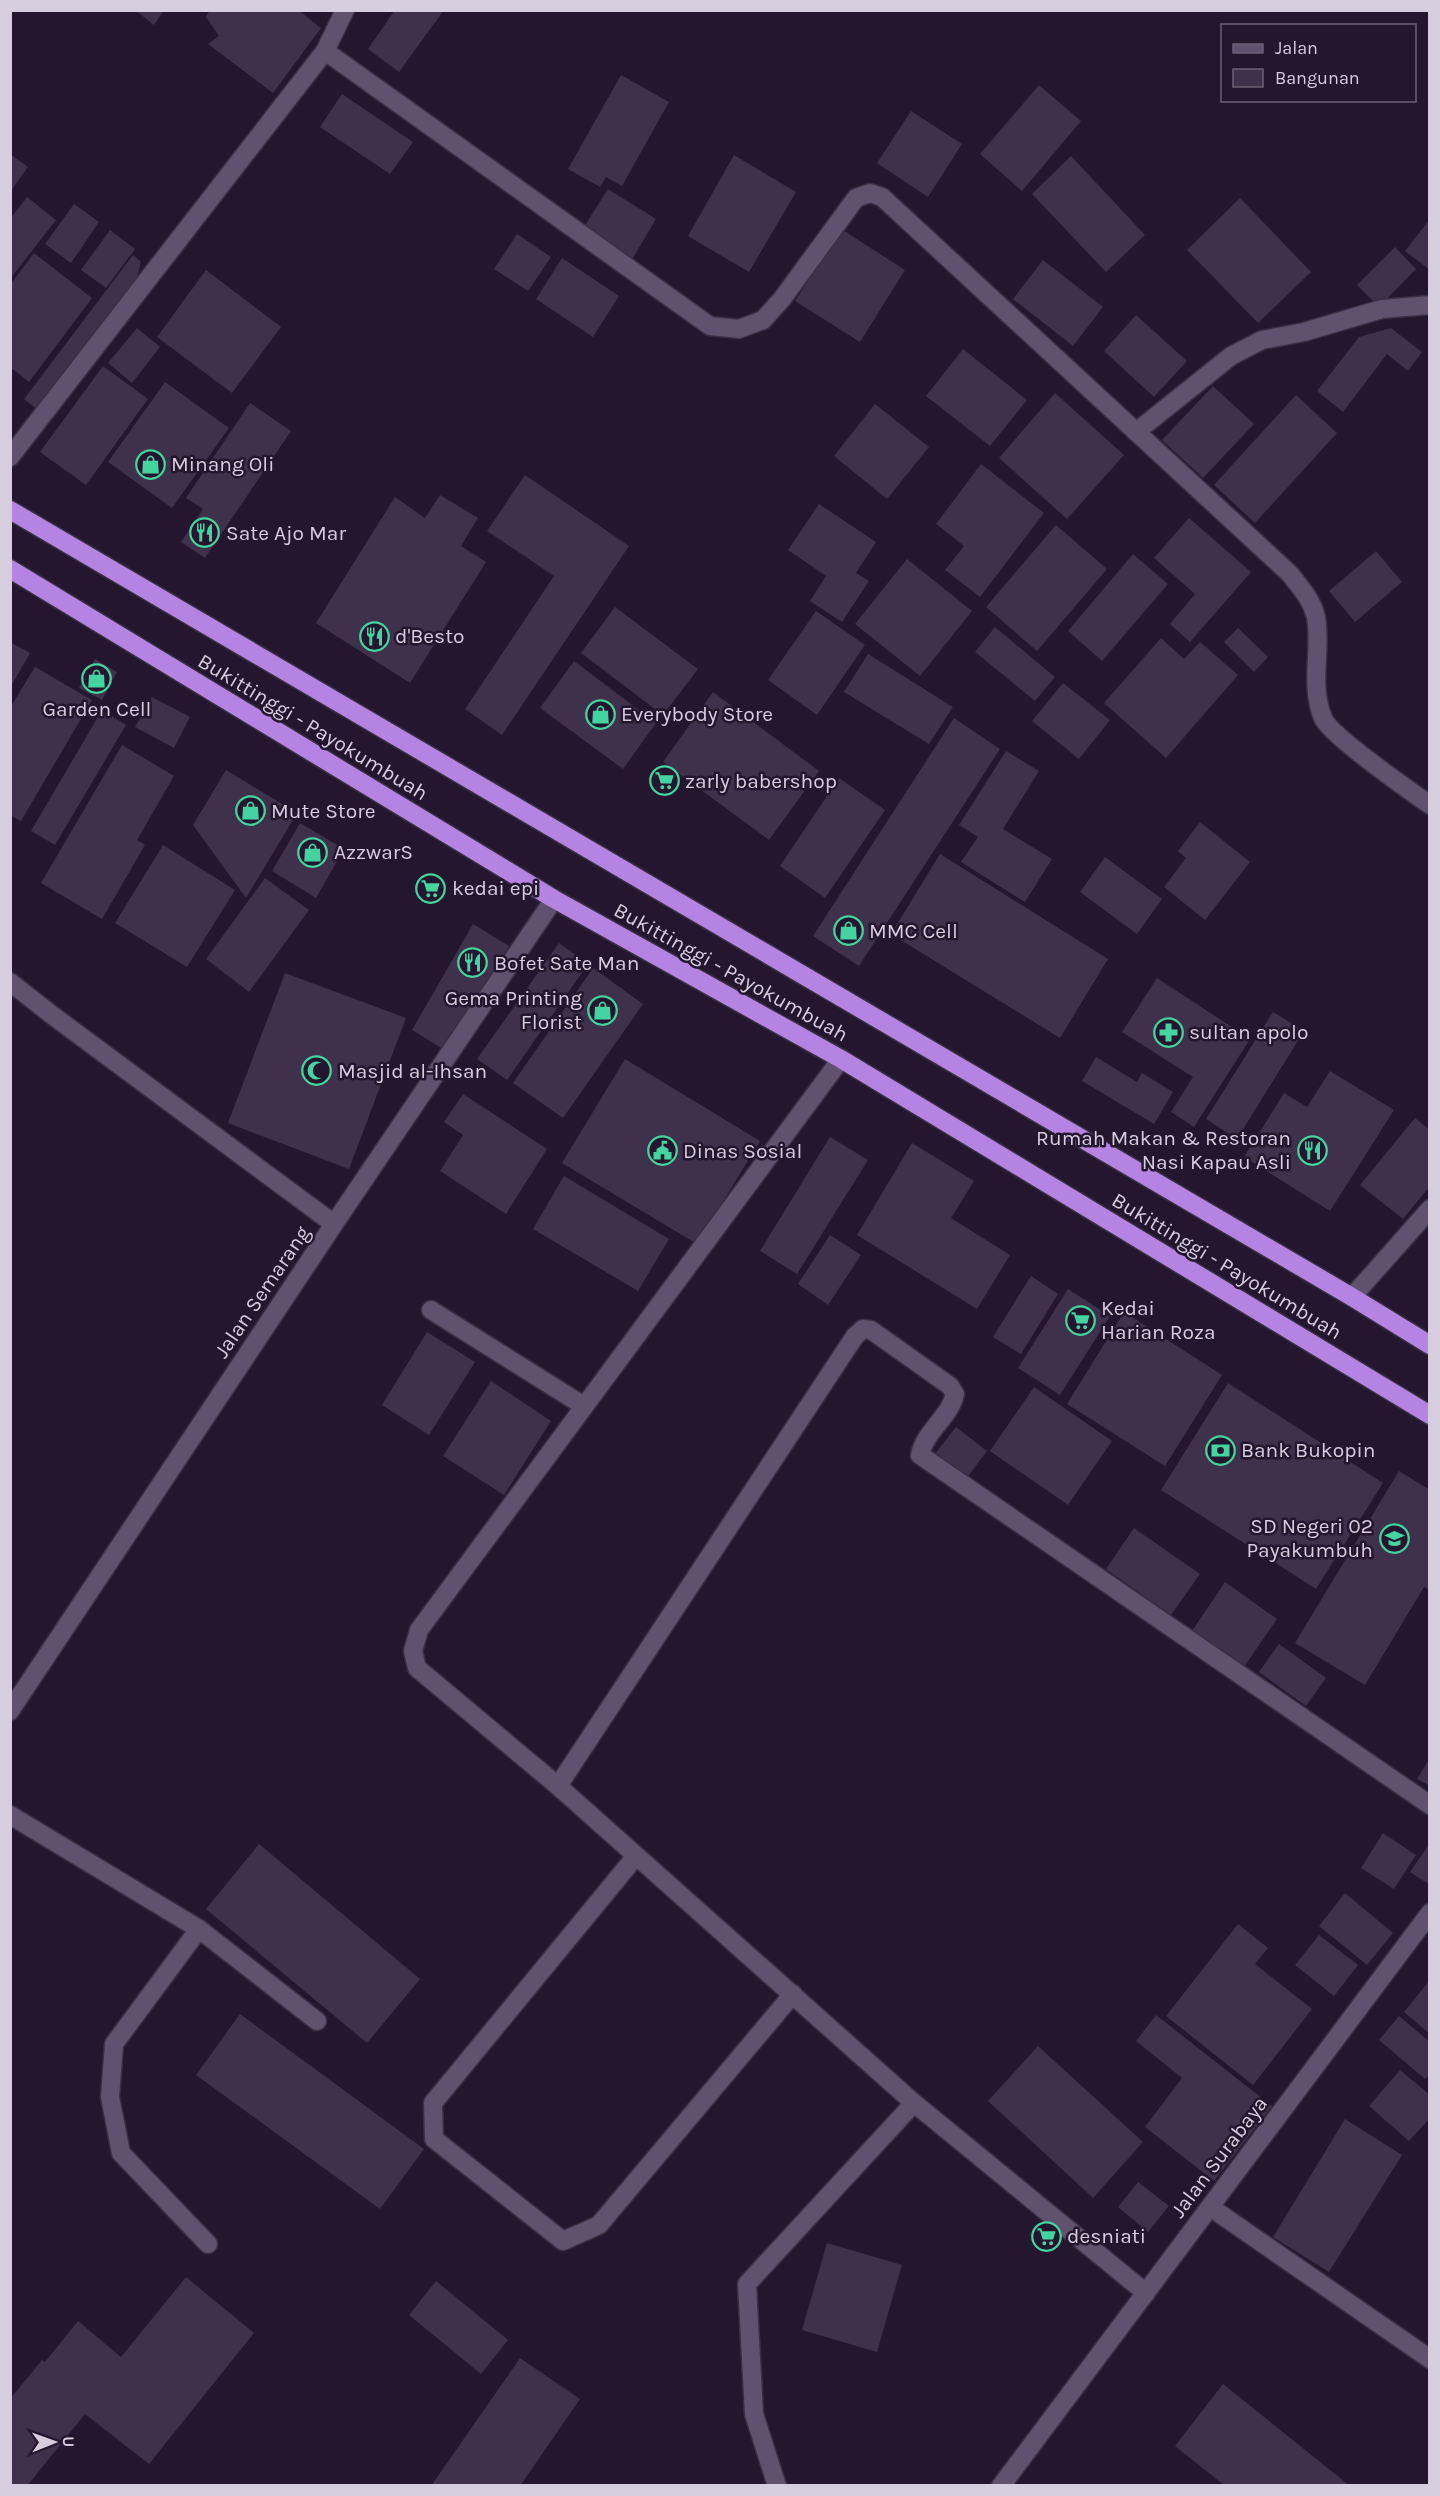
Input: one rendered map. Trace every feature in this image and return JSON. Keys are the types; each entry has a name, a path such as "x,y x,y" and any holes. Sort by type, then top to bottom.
{"highway":[{"name":"Bukittinggi - Payokumbuah","path":"10,510 1352,1297 1430,1345"},
{"name":"Bukittinggi - Payokumbuah","path":"10,569 554,899 841,1059 1430,1415"}],"street":[{"path":"10,458 325,51 345,10"},
{"path":"325,51 710,326 739,329 763,320 782,299 856,198 870,193 882,197 1290,574 1308,596 1316,618 1316,692 1324,720 1353,747 1430,805"},
{"path":"1136,432 1231,356 1262,340 1304,332 1382,309 1430,305"},
{"name":"Jalan Semarang","path":"10,1711 334,1224 554,899"},
{"path":"10,982 334,1224"},
{"path":"841,1059 419,1630 413,1650 417,1668 558,1786 914,2103 1146,2293"},
{"path":"1352,1297 1430,1209"},
{"path":"432,1310 584,1406"},
{"path":"558,1786 855,1336 863,1329 871,1330 950,1386 955,1394 953,1404 922,1446 920,1455 1430,1805"},
{"path":"10,1815 199,1929 317,2021"},
{"path":"636,1856 433,2103 434,2139 563,2241 599,2225 793,1994"},
{"name":"Jalan Surabaya","path":"1001,2486 1430,1913"},
{"path":"199,1929 114,2044 110,2097 121,2153 208,2244"},
{"path":"777,2486 754,2414 747,2284 914,2103"},
{"path":"1210,2207 1430,2359"}],"building":[{"path":"135,10 164,10 154,25"},
{"path":"210,10 298,10 321,28 273,93 208,44 219,36 206,17"},
{"path":"395,10 444,10 399,72 368,49"},
{"path":"621,75 669,102 622,186 606,177 600,187 568,169"},
{"path":"1039,85 1081,121 1022,191 980,154"},
{"path":"342,94 413,142 390,174 320,127"},
{"path":"911,111 962,144 928,197 877,163"},
{"path":"10,154 28,167 10,192"},
{"path":"734,155 796,192 749,272 688,236"},
{"path":"1071,156 1145,235 1106,272 1032,194"},
{"path":"608,189 656,219 631,261 582,230"},
{"path":"27,197 56,220 10,279 10,219"},
{"path":"1240,198 1311,272 1258,323 1187,250"},
{"path":"74,204 99,222 71,263 45,244"},
{"path":"1430,219 1430,270 1405,251"},
{"path":"841,229 905,270 860,342 795,301"},
{"path":"110,230 135,249 106,288 81,270"},
{"path":"517,234 551,257 528,291 494,269"},
{"path":"1395,247 1416,269 1379,307 1357,285"},
{"path":"34,253 92,298 29,382 10,367 10,285"},
{"path":"133,255 141,262 133,292 42,413 24,399"},
{"path":"562,258 619,296 593,337 536,299"},
{"path":"1043,260 1103,307 1073,346 1013,299"},
{"path":"206,270 281,327 232,393 157,337"},
{"path":"1136,315 1187,361 1154,397 1104,351"},
{"path":"137,328 160,347 132,383 108,363"},
{"path":"1391,328 1422,352 1408,371 1387,354 1343,412 1317,391 1359,337"},
{"path":"963,349 1027,400 990,446 926,396"},
{"path":"103,366 148,399 86,485 40,452"},
{"path":"165,382 229,428 172,508 108,462"},
{"path":"1213,386 1254,424 1203,478 1162,440"},
{"path":"1055,393 1124,455 1067,519 999,458"},
{"path":"1296,395 1337,433 1255,523 1214,485"},
{"path":"250,403 291,431 205,558 181,542 203,509 186,498"},
{"path":"875,404 929,447 887,499 834,456"},
{"path":"981,464 1044,513 980,597 945,570 964,546 936,524"},
{"path":"525,475 629,546 502,735 465,709 554,576 487,531"},
{"path":"440,495 478,518 461,546 486,562 410,683 316,623 395,497 425,518"},
{"path":"819,504 876,542 856,573 869,581 842,622 810,601 826,576 788,550"},
{"path":"1189,518 1251,572 1190,642 1170,624 1195,594 1154,558"},
{"path":"1056,525 1107,569 1037,651 986,607"},
{"path":"1376,551 1402,582 1355,622 1329,591"},
{"path":"1133,554 1168,584 1102,661 1068,631"},
{"path":"907,559 972,611 920,676 855,624"},
{"path":"615,607 698,669 663,715 581,653"},
{"path":"816,611 865,645 817,715 768,680"},
{"path":"995,627 1055,677 1035,701 975,652"},
{"path":"1238,628 1268,657 1254,672 1224,642"},
{"path":"1161,638 1184,659 1200,642 1238,675 1166,758 1104,703"},
{"path":"10,642 30,653 10,688"},
{"path":"868,654 953,707 929,744 844,692"},
{"path":"95,659 117,672 102,700 79,688"},
{"path":"574,661 656,723 623,769 540,708"},
{"path":"35,667 92,700 21,821 10,815 10,708"},
{"path":"1063,683 1110,720 1079,759 1032,721"},
{"path":"713,692 819,771 769,840 663,762"},
{"path":"152,697 190,717 174,748 135,727"},
{"path":"102,710 126,725 55,845 31,831"},
{"path":"954,718 1000,749 859,966 813,936"},
{"path":"122,745 174,776 137,840 145,845 102,919 41,883"},
{"path":"1006,751 1039,771 1003,829 1052,859 1025,902 961,862 978,837 959,825"},
{"path":"226,770 297,813 246,898 193,825"},
{"path":"839,778 885,810 825,898 780,866"},
{"path":"1200,822 1250,862 1205,920 1164,887 1186,858 1178,851"},
{"path":"300,823 344,849 316,898 272,871"},
{"path":"163,845 235,890 187,967 115,923"},
{"path":"940,854 1108,959 1060,1038 891,934"},
{"path":"1105,857 1162,899 1137,934 1080,892"},
{"path":"265,878 309,910 249,992 206,959"},
{"path":"473,924 509,946 448,1052 412,1030"},
{"path":"559,943 588,964 507,1080 477,1059"},
{"path":"593,968 643,1004 563,1118 513,1083"},
{"name":"Masjid al-Ihsan","path":"285,973 406,1018 349,1169 228,1123"},
{"path":"1157,978 1250,1039 1194,1127 1171,1112 1193,1077 1122,1032"},
{"path":"1273,1012 1304,1031 1237,1139 1206,1119"},
{"path":"1096,1057 1137,1082 1142,1073 1173,1092 1154,1124 1082,1081"},
{"path":"625,1059 760,1141 697,1244 562,1163"},
{"path":"1330,1071 1394,1110 1330,1211 1244,1157 1284,1093 1307,1107"},
{"path":"463,1094 547,1149 506,1214 440,1171 463,1135 444,1122"},
{"path":"1415,1118 1430,1130 1430,1186 1403,1219 1360,1185"},
{"path":"830,1137 868,1160 797,1274 760,1251"},
{"path":"912,1143 974,1181 951,1218 1010,1255 977,1309 857,1235"},
{"path":"564,1176 669,1239 638,1291 533,1229"},
{"path":"830,1235 861,1255 828,1305 798,1284"},
{"path":"1031,1276 1058,1294 1021,1354 993,1337"},
{"path":"1068,1289 1110,1316 1060,1395 1018,1368"},
{"path":"1124,1312 1222,1375 1165,1466 1067,1404"},
{"path":"427,1332 475,1362 429,1435 382,1405"},
{"path":"491,1381 551,1421 504,1495 443,1456"},
{"path":"1228,1383 1383,1483 1316,1589 1161,1490"},
{"path":"1034,1387 1112,1441 1068,1505 990,1451"},
{"path":"956,1427 987,1451 966,1479 935,1454"},
{"name":"SD Negeri 02 Payakumbuh","path":"1399,1471 1430,1490 1430,1590 1424,1587 1365,1685 1295,1643"},
{"path":"1134,1528 1200,1574 1171,1615 1106,1569"},
{"path":"1225,1582 1277,1619 1244,1667 1192,1631"},
{"path":"1279,1644 1326,1678 1306,1706 1259,1672"},
{"path":"1430,1758 1430,1786 1417,1779"},
{"path":"1383,1833 1416,1855 1394,1889 1361,1868"},
{"path":"1430,1843 1430,1885 1410,1872"},
{"path":"259,1844 420,1979 367,2043 206,1909"},
{"path":"1345,1893 1393,1933 1367,1965 1319,1926"},
{"path":"1238,1924 1268,1948 1255,1964 1312,2009 1253,2085 1166,2016"},
{"path":"1319,1935 1358,1965 1334,1996 1295,1965"},
{"path":"1430,1980 1430,2034 1404,2012"},
{"path":"240,2014 424,2149 380,2209 196,2075"},
{"path":"1156,2015 1272,2106 1214,2181 1145,2127 1182,2078 1136,2041"},
{"path":"1399,2016 1430,2042 1430,2074 1425,2079 1379,2040"},
{"path":"1038,2046 1143,2142 1093,2198 988,2101"},
{"path":"1400,2070 1430,2095 1430,2118 1409,2141 1369,2106"},
{"path":"1345,2119 1402,2155 1329,2272 1273,2237"},
{"path":"1138,2182 1169,2206 1148,2232 1118,2207"},
{"path":"827,2243 902,2265 877,2352 802,2330"},
{"path":"186,2277 254,2333 149,2464 85,2414 27,2486 10,2486 10,2399 42,2360 45,2362 78,2321 121,2357"},
{"path":"436,2281 508,2340 481,2374 409,2315"},
{"path":"520,2358 580,2399 520,2486 431,2486"},
{"path":"1223,2384 1350,2486 1225,2486 1175,2446"}],"place":[{"name":"Minang Oli","path":"150,464"},
{"name":"Sate Ajo Mar","path":"205,533"},
{"name":"d'Besto","path":"374,636"},
{"name":"Garden Cell","path":"97,678"},
{"name":"Everybody Store","path":"600,714"},
{"name":"zarly babershop","path":"664,781"},
{"name":"Mute Store","path":"250,811"},
{"name":"AzzwarS","path":"313,852"},
{"name":"kedai epi","path":"431,888"},
{"name":"MMC Cell","path":"848,931"},
{"name":"Bofet Sate Man","path":"473,963"},
{"name":"Gema Printing Florist","path":"603,1010"},
{"name":"sultan apolo","path":"1168,1032"},
{"name":"Masjid al-Ihsan","path":"317,1071"},
{"name":"Rumah Makan & Restoran Nasi Kapau Asli","path":"1312,1150"},
{"name":"Dinas Sosial","path":"662,1151"},
{"name":"Kedai Harian Roza","path":"1080,1320"},
{"name":"Bank Bukopin","path":"1220,1450"},
{"name":"SD Negeri 02 Payakumbuh","path":"1394,1538"},
{"name":"desniati","path":"1046,2236"}]}
